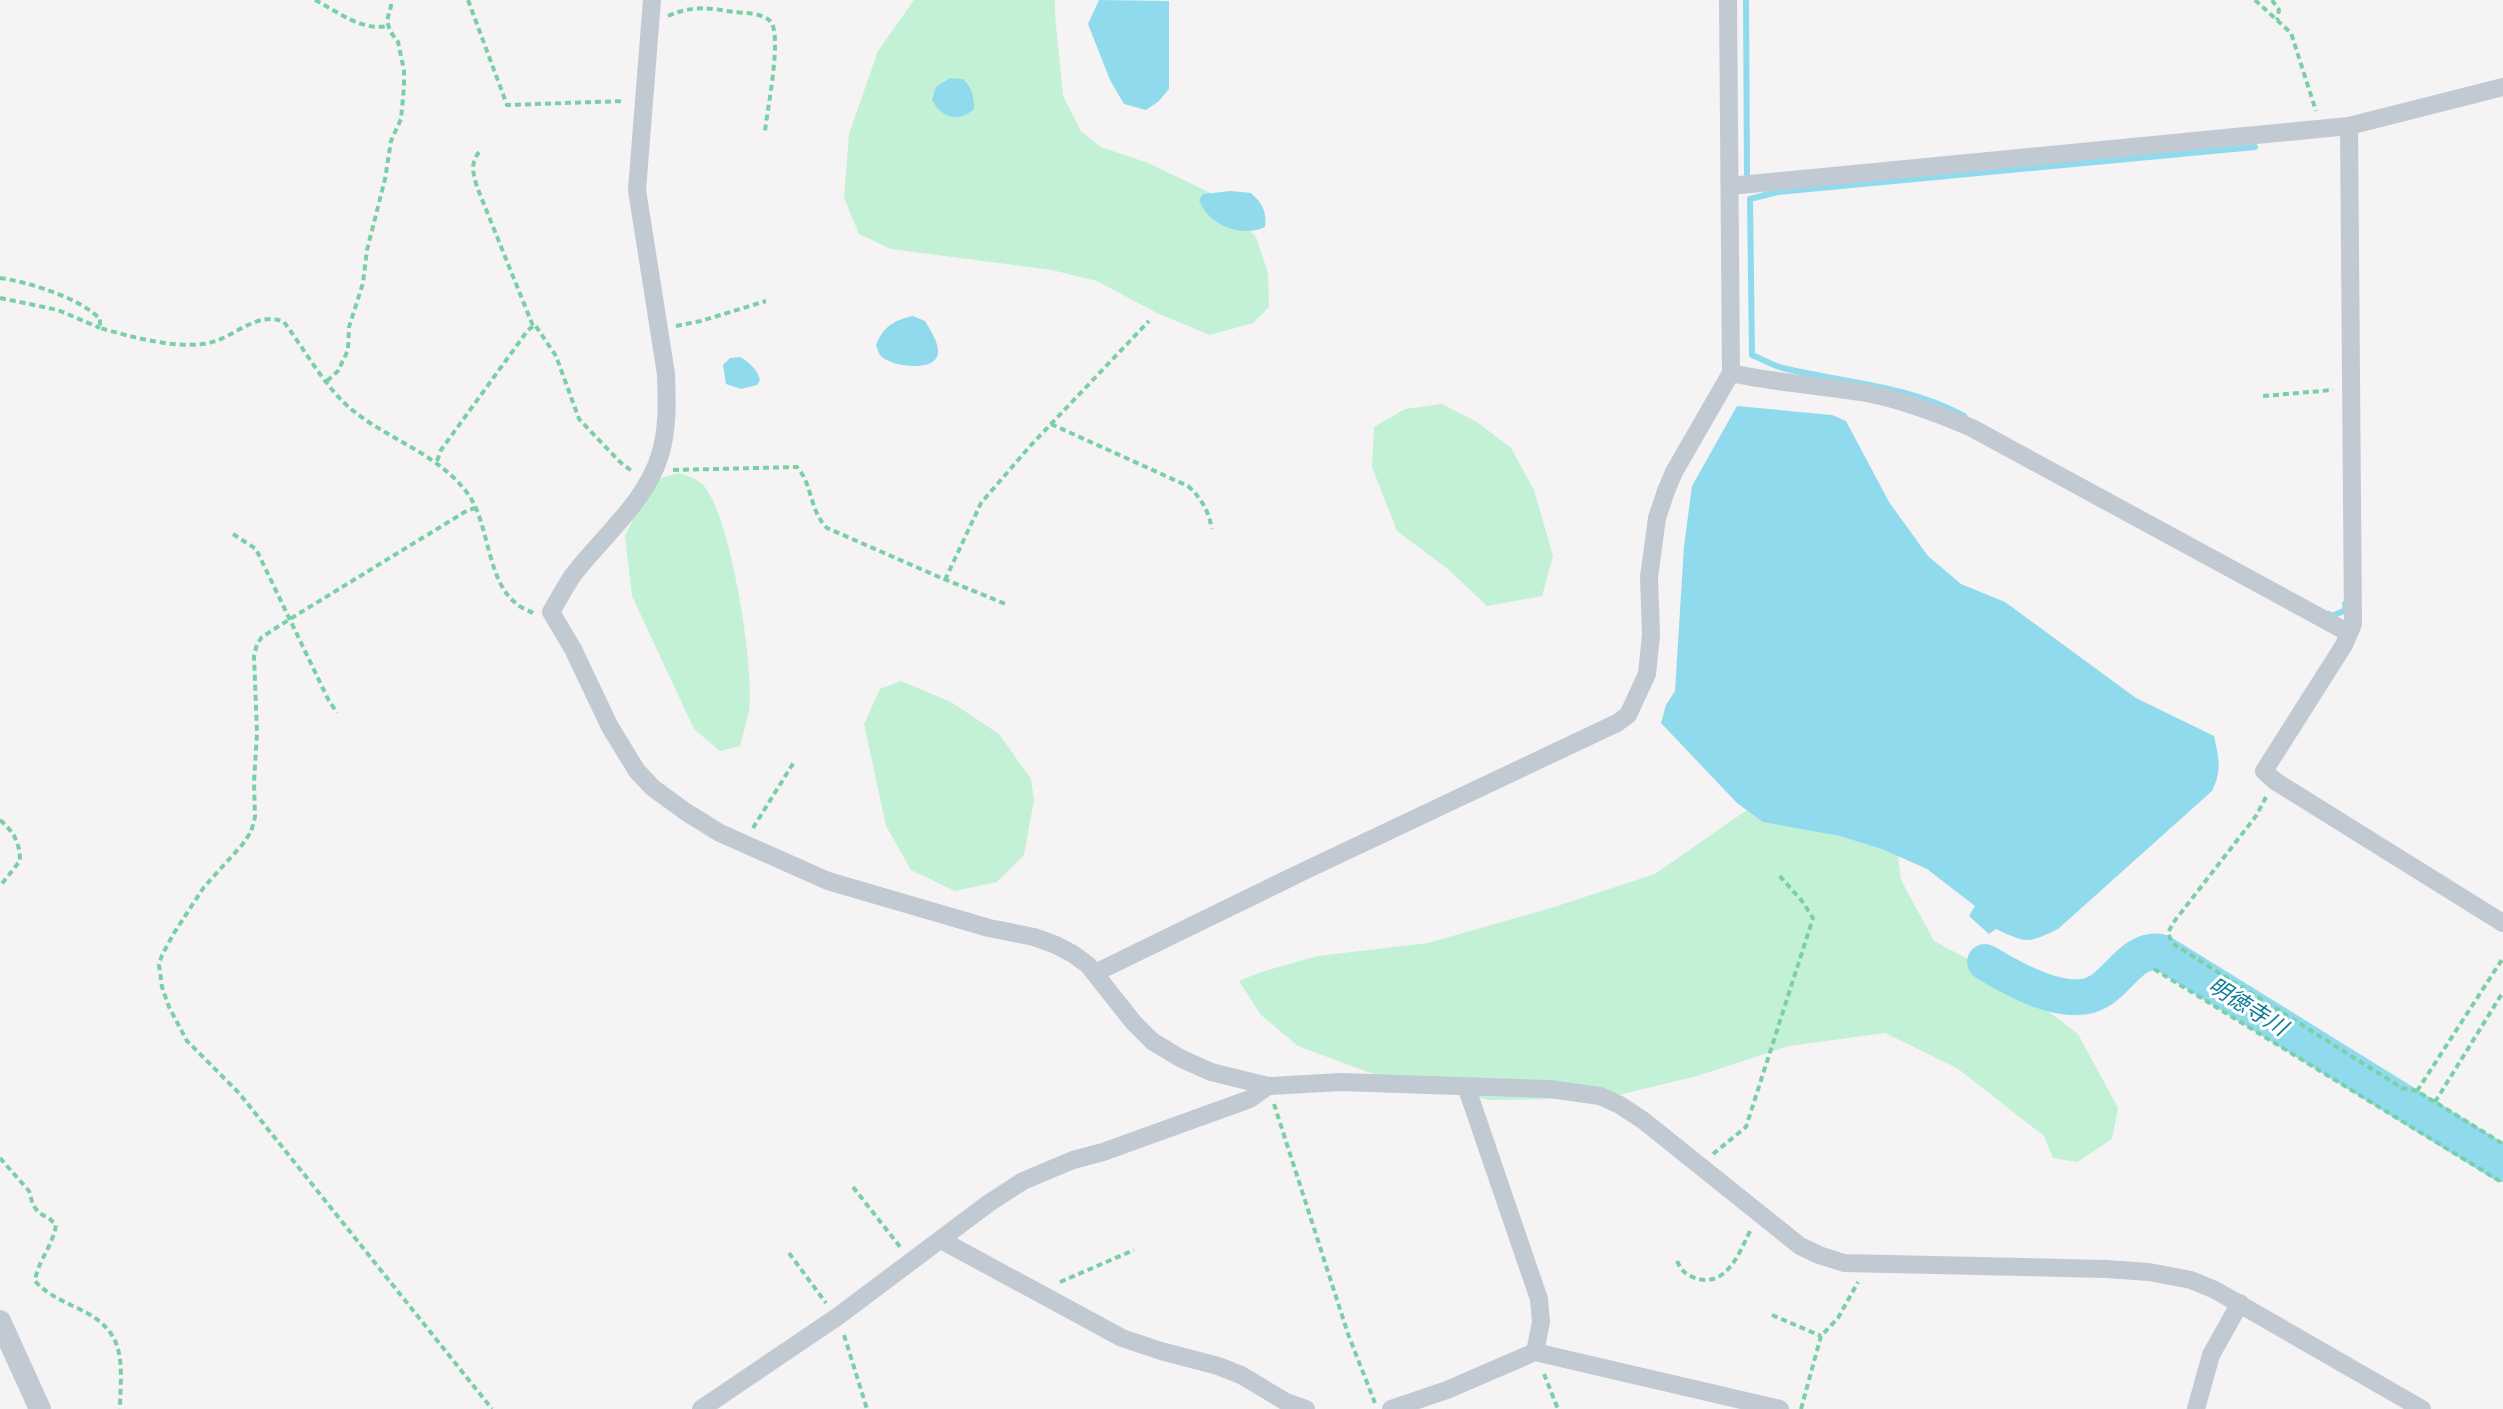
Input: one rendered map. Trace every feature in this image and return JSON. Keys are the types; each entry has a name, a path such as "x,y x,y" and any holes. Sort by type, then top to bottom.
{"street":[{"path":"652,0 637,190 666,374 668,404 665,436 660,458 631,506 571,577 551,612 573,649 610,727 637,771 653,788 686,812 743,844 828,881 976,924 1034,937 1073,954 1095,973 1152,1041 1211,1072 1268,1086 1340,1082 1550,1089 1600,1096 1644,1121 1758,1214 1800,1246 1819,1255 1844,1263 2149,1272 2191,1280 2240,1303 2422,1409"},
{"path":"1095,973 1617,723 1628,715 1647,674 1651,635 1649,577 1657,518 1674,472 1731,373 1728,0"},
{"path":"1730,186 2349,126 2503,87"},
{"path":"2349,126 2353,624 2344,645 2264,771 2275,781 2503,923"},
{"path":"1731,373 1866,393 1941,415 1972,428 2349,633"},
{"path":"701,1409 767,1366 1023,1181 1051,1168 1250,1099 1268,1086"},
{"path":"1466,1086 1539,1299 1541,1322 1535,1352"},
{"path":"941,1240 1122,1338 1218,1366 1241,1375 1286,1402 1306,1409"},
{"path":"2196,1409 2211,1355 2240,1303"},
{"path":"0,1321 40,1409"},
{"path":"1391,1409 1447,1390 1535,1352 1780,1409"}],"path":[{"path":"315,0 360,25 388,26"},
{"path":"327,381 338,371 348,350 349,327 363,283 367,250 391,141 401,119 404,87 402,56 388,26 390,0"},
{"path":"468,0 507,105 645,101"},
{"path":"2255,0 2291,33 2321,129"},
{"path":"2272,0 2279,10 2277,20"},
{"path":"650,21 699,7 755,14 770,20 775,30 775,54 765,131"},
{"path":"479,152 473,163 477,187 533,326 556,356 579,419 620,462 633,472 652,473 797,467 806,480 815,512 827,528 1008,605"},
{"path":"0,278 33,286 92,310 100,319 100,328"},
{"path":"0,298 58,310 130,337 200,345 228,337 264,318 284,322 351,409 381,430 437,461 467,492 476,508 495,569 515,604 533,613 551,612"},
{"path":"659,330 766,301"},
{"path":"945,580 981,503 1149,321"},
{"path":"437,461 441,450 533,326"},
{"path":"2263,396 2352,388"},
{"path":"1051,424 1188,486 1200,497 1209,513 1212,529"},
{"path":"476,508 290,619 262,637 257,644 254,656 257,733 255,817 251,832 204,887 174,933 159,965 162,987 178,1029 239,1093 492,1409"},
{"path":"233,534 256,549 337,713"},
{"path":"743,844 794,762"},
{"path":"2275,781 2256,816 2173,923 2168,933 2172,943 2402,1088 2417,1091 2503,1144"},
{"path":"0,820 18,840 20,852 20,861 0,886"},
{"path":"1699,1166 1746,1127 1813,918 1778,874"},
{"path":"2417,1091 2503,958"},
{"path":"2154,969 2503,1183"},
{"path":"2435,1102 2503,992"},
{"path":"1268,1086 1348,1334 1377,1409"},
{"path":"0,1158 29,1191 39,1213 56,1225 54,1239 37,1266 35,1281 62,1302 95,1317 111,1332 119,1347 120,1409"},
{"path":"853,1187 912,1262"},
{"path":"1677,1261 1680,1269 1699,1280 1710,1281 1723,1275 1735,1260 1758,1214"},
{"path":"1041,1294 1134,1250"},
{"path":"1801,1409 1821,1336 1838,1318 1858,1282 1861,1264"},
{"path":"1772,1315 1821,1336"},
{"path":"1535,1352 1558,1409"}],"green space":[{"path":"914,0 1055,0 1063,96 1081,131 1101,147 1148,163 1217,196 1256,237 1268,273 1269,307 1253,323 1210,335 1157,313 1097,281 1052,270 891,249 859,234 844,198 849,134 878,51"},
{"path":"1442,404 1477,422 1511,448 1534,490 1553,556 1542,596 1487,606 1448,569 1397,531 1372,467 1374,427 1405,409"},
{"path":"678,473 701,483 712,498 731,555 744,627 750,690 748,714 740,746 720,751 694,729 632,596 625,536 651,481"},
{"path":"901,681 951,702 999,734 1031,779 1034,800 1024,855 997,882 955,891 911,870 886,826 864,724 880,689"},
{"path":"1815,787 1892,804 1901,880 1934,941 2007,980 2078,1034 2118,1108 2112,1139 2077,1162 2053,1158 2044,1136 1957,1068 1885,1033 1789,1046 1697,1076 1606,1098 1490,1100 1400,1084 1298,1046 1261,1015 1239,981 1318,956 1428,943 1655,874 1744,812"}],"water":[{"path":"1099,0 1169,1 1169,89 1146,110 1124,104 1110,80 1088,24"},
{"path":"950,78 963,79 972,92 974,109 962,116 945,114 932,100 936,87"},
{"path":"1231,191 1251,193 1255,197 1264,212 1265,227 1236,230 1218,222 1203,209 1199,200 1203,194"},
{"path":"913,316 925,321 935,339 938,347 936,358 931,363 914,366 888,361 876,345 882,333 895,322"},
{"path":"740,357 757,373 760,380 757,385 741,389 726,384 723,365 730,358"},
{"path":"1737,406 1832,415 1846,421 1889,502 1928,556 1961,584 2005,602 2136,698 2214,736 2219,764 2212,791 2058,929 2027,940 1996,929 1989,934 1969,916 1975,906 1927,869 1882,849 1840,836 1763,822 1737,803 1661,723 1666,705 1675,691 1684,546 1692,486"}],"waterway":[{"path":"1746,0 1747,174"},
{"path":"1964,416 1922,398 1783,368 1752,355 1750,199 1777,192 2255,147"},
{"path":"2329,614 2332,616 2346,610 2345,604"},
{"name":"明徳寺川","path":"1985,962 2042,991 2073,997 2088,996 2101,990 2135,959 2143,954 2161,952 2503,1164"}]}
